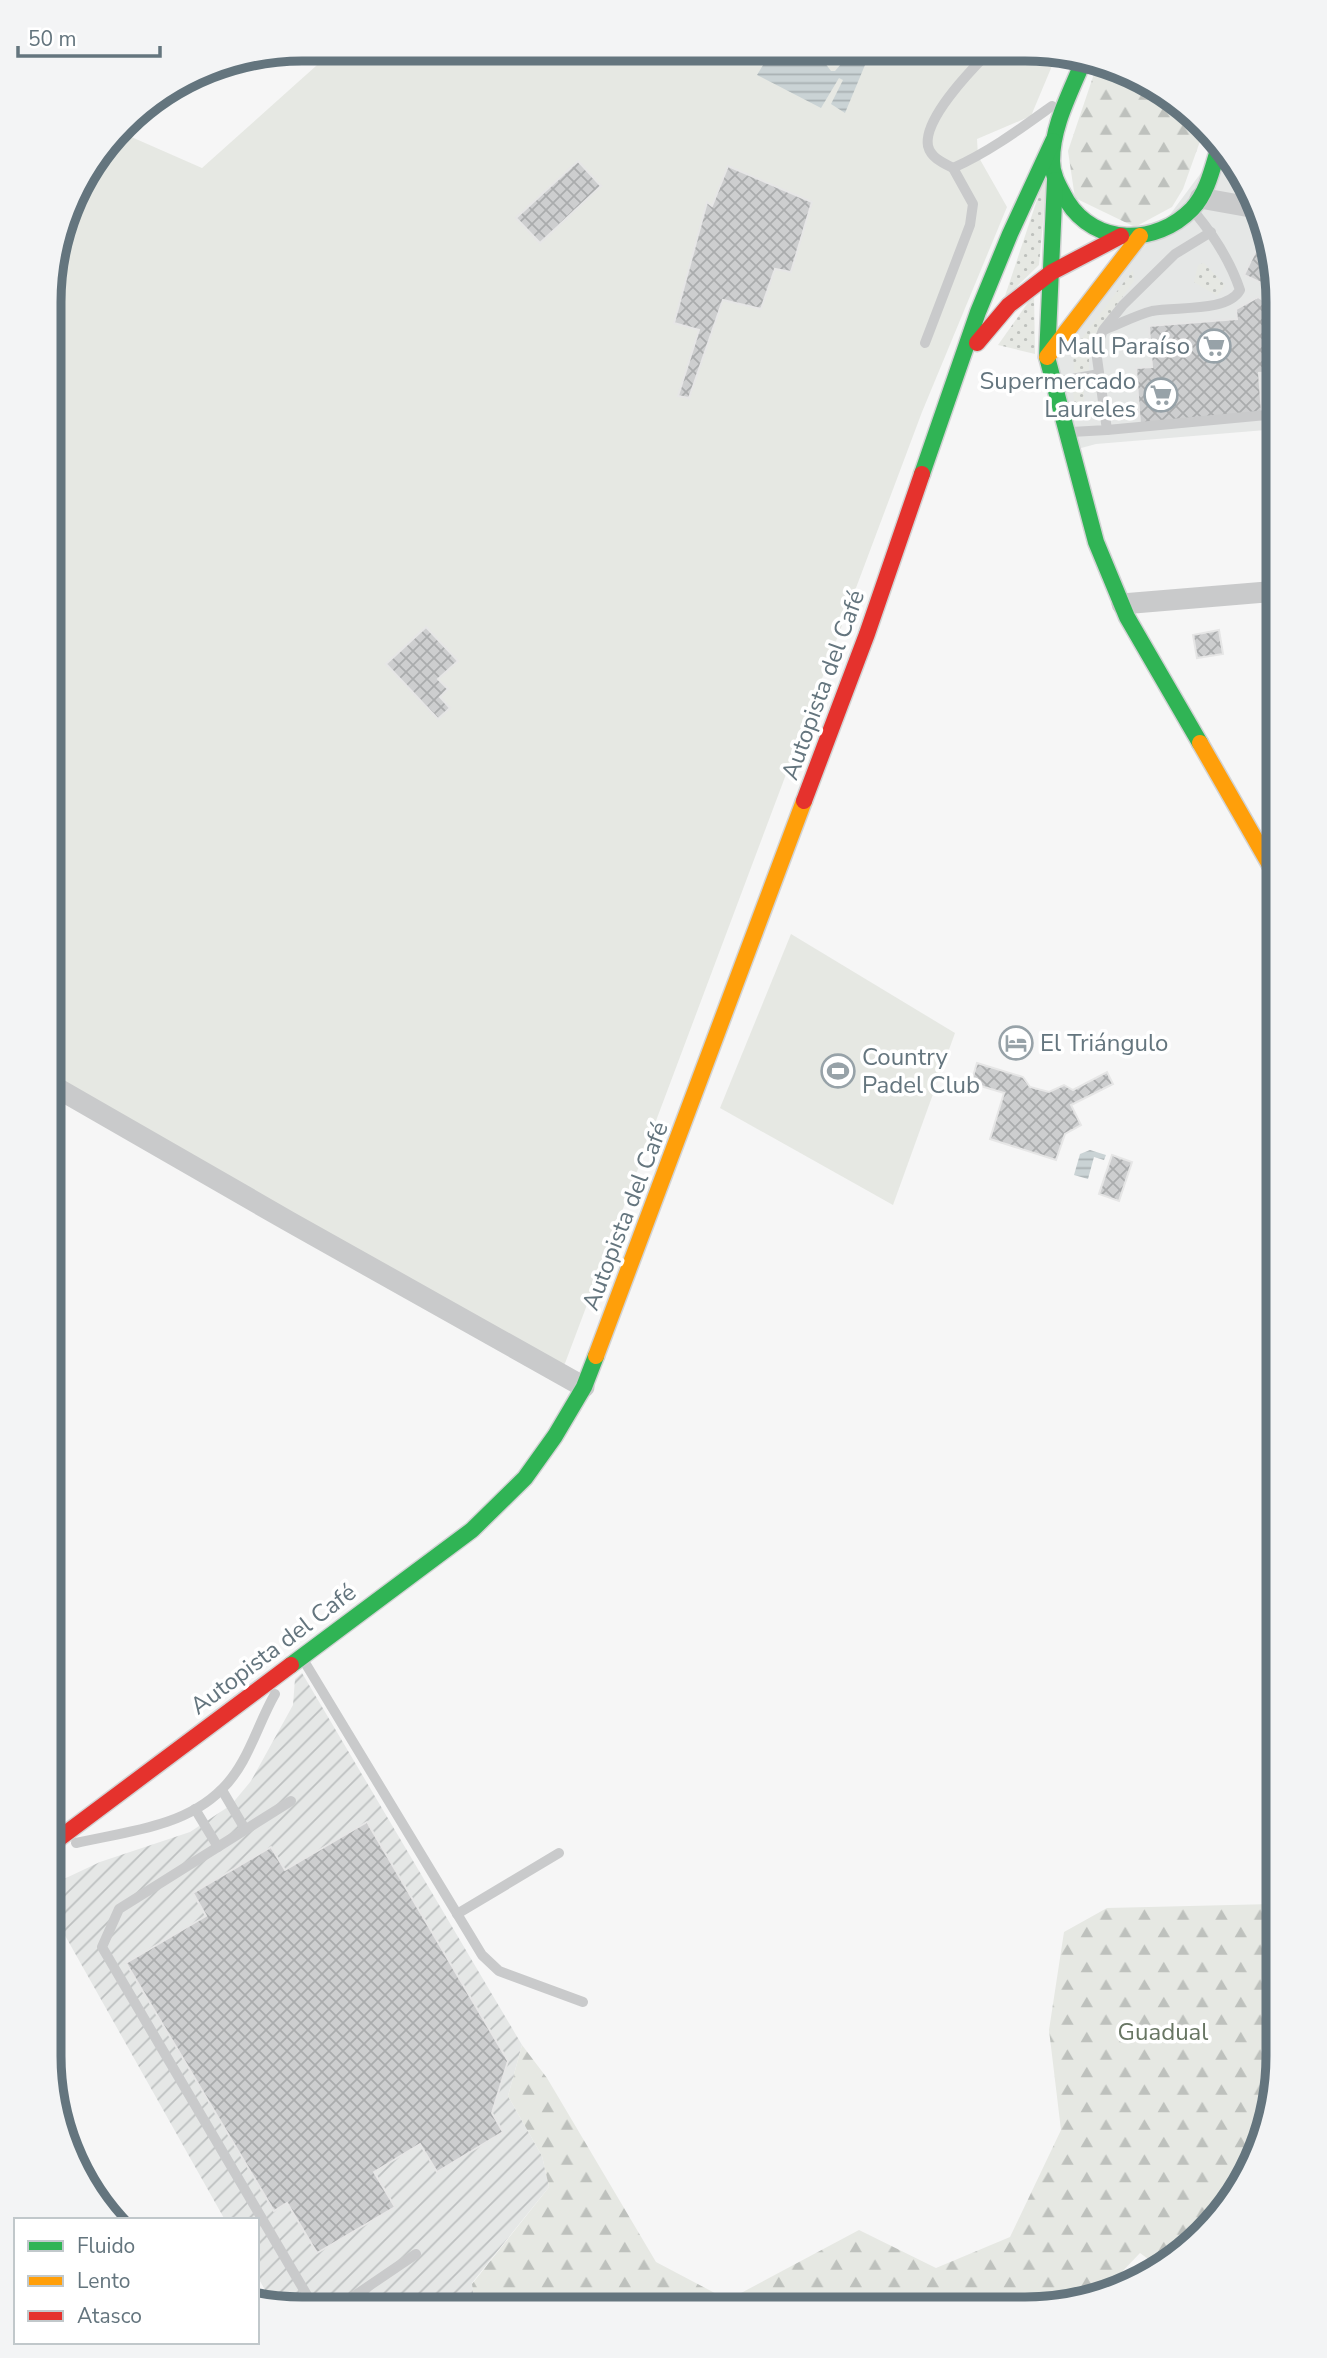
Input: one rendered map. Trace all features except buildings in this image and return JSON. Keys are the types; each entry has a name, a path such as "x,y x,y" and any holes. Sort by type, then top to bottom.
{"main road":[{"name":"Autopista del Café","path":"61,1838 296,1659 472,1530 525,1478 555,1436 584,1387 867,634 978,312 1010,233 1053,141 1080,68"},
{"path":"1053,141 1052,163 1055,180 1047,357 1096,542 1122,604 1172,697 1266,859"},
{"path":"1055,180 1076,215 1096,228 1121,236 1140,236 1175,224 1196,204 1215,155"},
{"name":"Autopista del Café","path":"951,394 974,346 1009,305 1052,272 1121,236"},
{"path":"1047,357 1140,236"}],"street":[{"path":"1196,204 1246,207"},
{"path":"1122,604 1266,592"},
{"path":"61,1089 584,1387"}],"lane":[{"path":"925,343 970,225 973,204 953,168 935,159 928,147 929,133 944,104 981,61"},
{"path":"953,168 978,157 1071,92"},
{"path":"1103,330 1152,311 1219,304 1236,297 1240,290 1236,278 1196,204"},
{"path":"1107,430 1097,346 1103,330 1123,305 1175,254 1211,232"},
{"path":"1053,383 1099,374"},
{"path":"1065,433 1266,415"},
{"path":"61,1845 149,1828 195,1809 222,1790 253,1741 269,1704 296,1659 482,1955 499,1971 583,2002"},
{"path":"222,1790 245,1829"},
{"path":"291,1801 119,1909 102,1947 308,2297"},
{"path":"195,1809 218,1847"},
{"path":"457,1914 559,1853"},
{"path":"353,2297 416,2254"}],"shaded area":[{"path":"765,61 808,61 815,65 816,61 824,61 831,71 835,71 841,64 865,65 845,113 831,104 843,80 839,78 821,108 757,75"},
{"path":"1215,154 1241,196 1261,255 1266,302 1266,430 1096,444 1070,451 1047,357 1157,232"},
{"path":"1090,1150 1106,1155 1104,1160 1094,1157 1088,1179 1074,1175 1080,1154"},
{"path":"302,1673 522,2045 508,2096 542,2156 549,2187 472,2283 474,2297 302,2297 268,2294 259,2279 259,2218 224,2218 61,1928 61,1880 100,1862 190,1832 231,1805 251,1781 293,1705 295,1679"}],"green space":[{"path":"1025,61 1053,64 1031,116 977,139 978,156 1007,207 922,412 564,1366 61,1084 63,271 69,240 80,210 102,168 128,136 202,168 320,62"},
{"path":"1095,72 1131,86 1159,102 1201,138 1183,189 1172,207 1135,227 1075,198 1068,151"},
{"path":"1048,167 1039,265 1004,299"},
{"path":"1204,263 1225,285 1217,296 1194,282 1198,265"},
{"path":"1133,270 1134,281 1089,343 1089,370 1074,373 1073,350"},
{"path":"1034,294 1035,354 998,345"},
{"path":"1084,382 1084,403 1074,406 1073,385"},
{"name":"Country Padel Club","path":"791,934 955,1033 893,1205 720,1108"},
{"name":"Guadual","path":"1265,1904 1265,2072 1258,2118 1233,2176 1216,2203 1195,2226 1172,2247 1151,2261 1140,2253 1116,2278 1072,2292 1025,2297 734,2297 859,2230 936,2268 1010,2237 1061,2130 1049,2030 1064,1932 1107,1908"},
{"name":"Guadual","path":"522,2045 547,2078 656,2262 722,2297 474,2297 472,2284 549,2187 542,2156 508,2096"}],"traffic: fast":[{"path":"1080,68 1055,135 1052,166 1067,201 1079,216 1093,226 1109,233 1144,235 1177,221 1192,209 1202,196 1216,156"},
{"path":"922,474 978,312 1053,141"},
{"path":"1055,180 1047,357 1096,542 1127,617 1200,743"},
{"path":"291,1665 472,1530 525,1478 555,1436 584,1387 596,1356"}],"traffic: slow":[{"path":"1047,357 1140,236"},
{"path":"1200,743 1266,858"},
{"path":"596,1356 804,801"}],"traffic: jam":[{"path":"977,343 1009,305 1052,272 1121,236"},
{"path":"804,801 867,634 922,474"},
{"path":"61,1837 291,1665"}],"place":[{"name":"Mall Paraíso","path":"1214,346"},
{"name":"Supermercado Laureles","path":"1161,395"},
{"name":"El Triángulo","path":"1016,1043"},
{"name":"Country Padel Club","path":"838,1071"}]}
